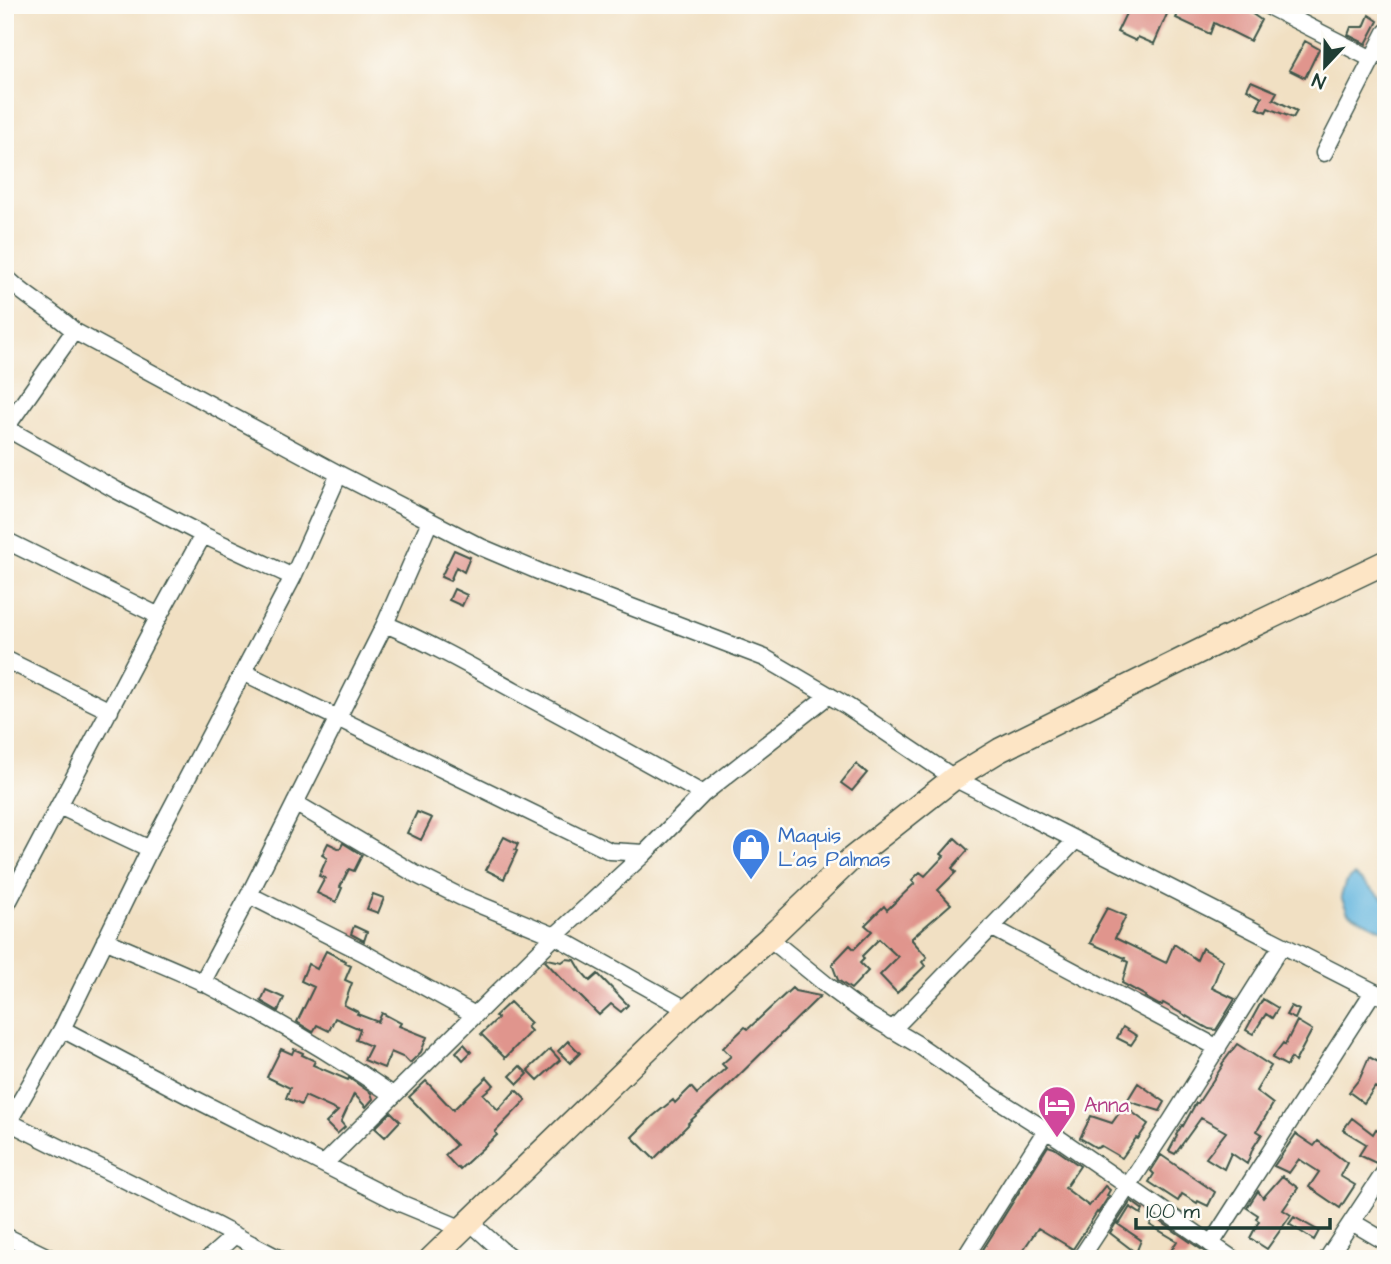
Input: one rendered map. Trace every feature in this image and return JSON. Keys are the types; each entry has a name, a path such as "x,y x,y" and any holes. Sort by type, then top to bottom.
{"street":[{"path":"1266,5 1372,59"},
{"path":"1324,153 1386,32"},
{"path":"5,276 74,331 339,474 481,547 765,658 847,706 954,778 1380,995 1211,1244"},
{"path":"74,331 6,429 116,490 293,577"},
{"path":"279,1259 6,1122 62,1029 150,849 293,577 339,474"},
{"path":"202,983 385,624 430,521"},
{"path":"5,908 9,891 59,806 204,535"},
{"path":"5,540 159,616"},
{"path":"431,1259 688,1010 769,938 850,860 954,778 1000,750 1386,562"},
{"path":"385,624 470,666 703,794"},
{"path":"5,659 110,711"},
{"path":"243,673 610,851 645,853"},
{"path":"324,1164 703,794 829,695"},
{"path":"295,803 417,875 461,897 555,936 688,1010"},
{"path":"59,806 150,849"},
{"path":"892,1030 1075,841"},
{"path":"610,851 614,882"},
{"path":"249,895 362,952 475,1015"},
{"path":"991,927 1218,1048"},
{"path":"769,938 863,1012 917,1044 1046,1130 1233,1259"},
{"path":"105,940 202,983 279,1024 350,1065 393,1095"},
{"path":"1080,1259 1282,945"},
{"path":"62,1029 400,1203 466,1225 513,1259"},
{"path":"964,1259 1046,1130"},
{"path":"1326,1259 1386,1170"},
{"path":"1352,1222 1386,1242"},
{"path":"5,1236 52,1259"},
{"path":"208,1259 235,1236"}],"water":[{"path":"1354,875 1386,901 1386,932 1348,913 1341,897 1345,883"}],"building":[{"path":"1130,5 1146,5 1156,10 1158,5 1171,5 1154,44 1138,37 1136,41 1117,32"},
{"path":"1182,5 1236,5 1261,20 1250,41 1214,23 1210,34 1176,18"},
{"path":"1369,15 1378,21 1366,44 1348,35 1351,27 1364,27"},
{"path":"1305,41 1319,49 1305,78 1289,70"},
{"path":"1251,81 1277,92 1273,99 1297,111 1293,118 1268,108 1266,112 1257,108 1262,97 1247,89"},
{"path":"454,550 470,557 464,572 456,567 450,581 441,577"},
{"path":"454,589 467,595 462,606 449,600"},
{"path":"856,764 867,773 852,791 841,783"},
{"path":"417,812 432,818 421,840 407,833"},
{"path":"504,837 518,844 504,879 486,870"},
{"path":"955,838 968,850 952,868 956,872 938,890 951,904 912,938 927,957 922,962 925,966 897,993 880,975 898,957 879,939 862,956 864,959 860,963 868,971 851,989 838,980 832,964 850,945 854,949 872,931 865,925 884,906 887,910 915,883 912,880 920,872 925,876 944,856 941,854"},
{"path":"328,843 340,849 343,843 362,855 354,871 349,869 336,902 317,893 325,878 319,876 327,858 322,855"},
{"path":"373,894 384,898 378,913 367,909"},
{"path":"1107,908 1126,916 1115,938 1166,963 1174,944 1197,960 1202,948 1223,960 1212,988 1235,999 1216,1030 1209,1029 1163,1003 1159,1005 1122,983 1128,962 1125,958 1090,943"},
{"path":"354,926 367,932 364,941 351,934"},
{"path":"326,951 351,966 345,980 352,983 344,1005 358,1012 357,1014 378,1022 382,1013 401,1023 399,1026 427,1037 421,1052 410,1063 391,1052 384,1068 364,1060 371,1046 356,1040 360,1029 335,1018 329,1031 317,1025 313,1032 297,1022 314,987 301,981 308,964 317,969"},
{"path":"547,959 562,962 566,959 575,960 590,981 598,974 628,1005 621,1012 611,1004 599,1015 545,961"},
{"path":"792,988 820,996 654,1159 632,1137 673,1100 675,1103 691,1087 697,1094 726,1068 722,1064 731,1056 723,1048"},
{"path":"266,990 284,998 278,1011 261,1001"},
{"path":"1263,999 1278,1008 1272,1018 1266,1014 1253,1034 1246,1030"},
{"path":"510,1002 531,1023 527,1027 531,1031 505,1058 481,1034"},
{"path":"1291,1006 1299,1010 1295,1019 1286,1015"},
{"path":"1297,1021 1312,1030 1295,1062 1291,1058 1287,1066 1272,1058 1283,1043 1285,1045"},
{"path":"1123,1027 1137,1036 1131,1045 1117,1038"},
{"path":"568,1041 580,1053 570,1063 558,1051"},
{"path":"464,1044 471,1052 463,1060 456,1052"},
{"path":"1237,1044 1271,1066 1256,1091 1273,1104 1257,1131 1262,1134 1247,1164 1231,1153 1224,1169 1206,1158 1226,1132 1201,1118 1175,1154 1169,1151 1182,1125"},
{"path":"281,1049 292,1054 294,1049 315,1061 313,1065 348,1080 349,1078 371,1093 373,1099 366,1107 354,1094 341,1122 345,1127 337,1134 326,1123 338,1111 305,1096 301,1105 286,1098 290,1088 267,1077"},
{"path":"550,1049 560,1060 538,1080 528,1070"},
{"path":"1369,1057 1386,1066 1386,1094 1375,1087 1364,1103 1349,1092 1360,1078"},
{"path":"520,1066 528,1074 518,1084 510,1076"},
{"path":"487,1077 494,1085 483,1094 498,1110 516,1090 526,1100 495,1132 497,1135 460,1169 445,1155 456,1145 409,1097 426,1081 453,1110"},
{"path":"1138,1083 1165,1102 1160,1111 1127,1101"},
{"path":"1124,1106 1148,1124 1122,1158 1080,1138 1091,1116 1112,1123"},
{"path":"391,1112 400,1121 385,1137 375,1128"},
{"path":"1352,1118 1373,1134 1376,1129 1386,1136 1386,1147 1376,1163 1359,1155 1366,1144 1343,1130"},
{"path":"1296,1134 1314,1146 1318,1141 1347,1163 1340,1176 1355,1185 1340,1208 1309,1187 1319,1172 1299,1159 1289,1173 1274,1166"},
{"path":"1048,1146 1080,1166 1065,1188 1089,1206 1105,1186 1110,1190 1107,1195 1109,1196 1073,1249 1038,1228 1017,1259 977,1259"},
{"path":"1161,1155 1215,1192 1208,1206 1182,1194 1178,1201 1149,1182 1154,1174 1151,1171"},
{"path":"1282,1176 1298,1188 1283,1210 1291,1215 1267,1249 1250,1238 1259,1221 1256,1219 1258,1215 1247,1208 1258,1191 1263,1198"},
{"path":"1131,1201 1143,1210 1141,1214 1130,1207 1120,1223 1117,1222"},
{"path":"1154,1217 1214,1259 1200,1259 1191,1253 1187,1259 1166,1259 1177,1241 1150,1225"},
{"path":"1294,1217 1319,1231 1314,1240 1289,1224"},
{"path":"1116,1223 1141,1240 1136,1253 1110,1233"}],"place":[{"name":"Maquis L'as Palmas","path":"751,881"},
{"name":"Anna","path":"1057,1139"}]}
